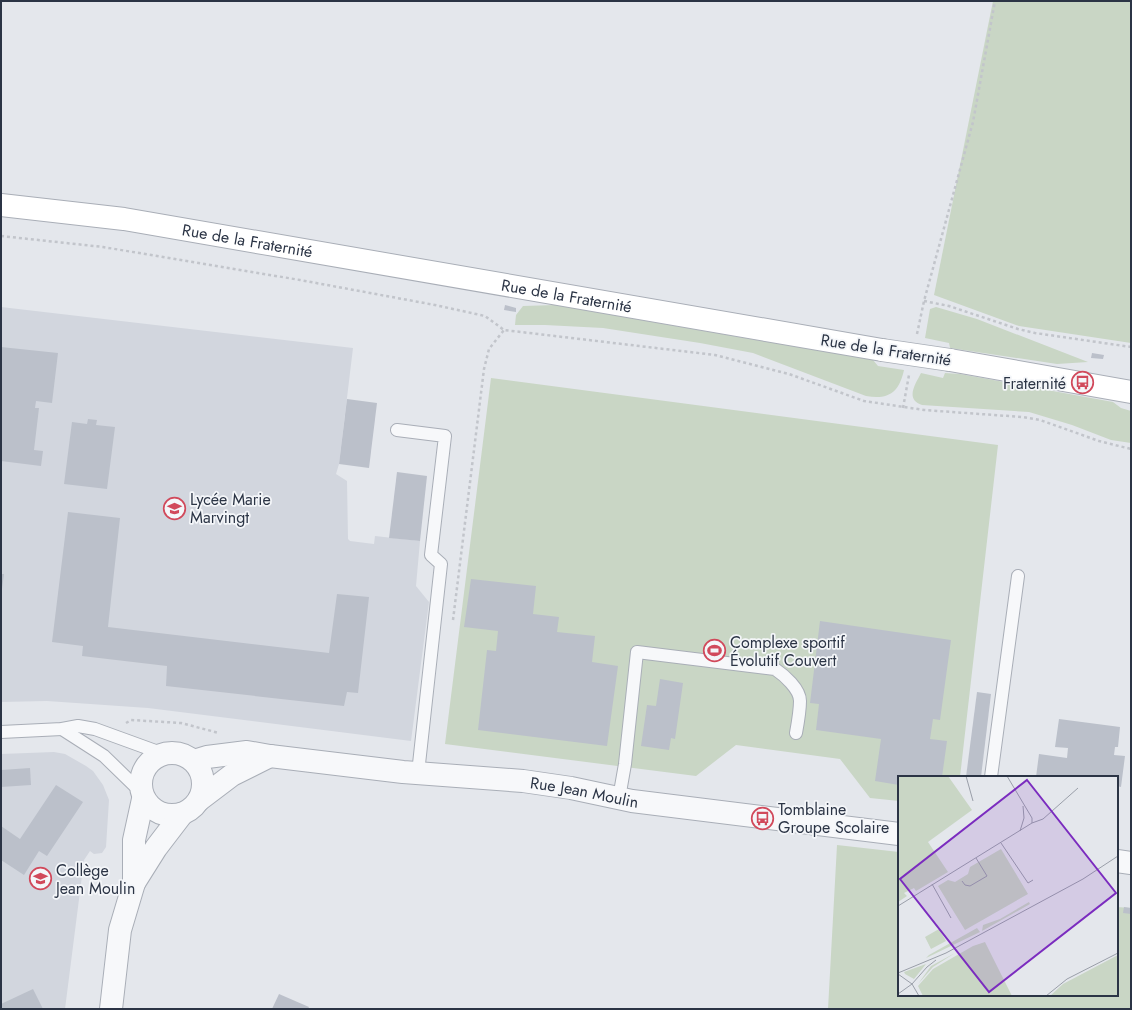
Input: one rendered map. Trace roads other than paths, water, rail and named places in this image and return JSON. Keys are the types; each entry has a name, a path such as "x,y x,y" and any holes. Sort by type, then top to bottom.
{"main road":[{"name":"Rue de la Fraternité","path":"1,205 124,219 1131,392"}],"street":[{"path":"134,883 134,840 142,796 140,777 147,762 161,753 174,752 187,756 194,761 202,774 203,788 199,800"},
{"name":"Rue Jean Moulin","path":"194,761 207,757 247,752 418,773 523,781 678,807 898,834"},
{"path":"110,1009 120,930 134,883 156,848 182,814 193,808 199,800 232,775 270,756"},
{"path":"142,796 151,807 159,813 169,815 182,814"},
{"path":"1118,861 1131,863"}],"lane":[{"path":"397,430 445,436 431,555 441,564 418,773"},
{"path":"991,776 1018,576"},
{"path":"619,798 625,764 637,652 775,669 789,680 800,699 796,732"},
{"path":"1,732 62,729 78,726 95,729 116,738 161,753"},
{"path":"62,729 104,756 142,796"}],"place":[{"name":"Fraternité","path":"1082,383"},
{"name":"Lycée Marie Marvingt","path":"174,508"},
{"name":"Complexe sportif Évolutif Couvert","path":"715,651"},
{"name":"Tomblaine Groupe Scolaire","path":"763,818"},
{"name":"Collège Jean Moulin","path":"41,879"}]}
